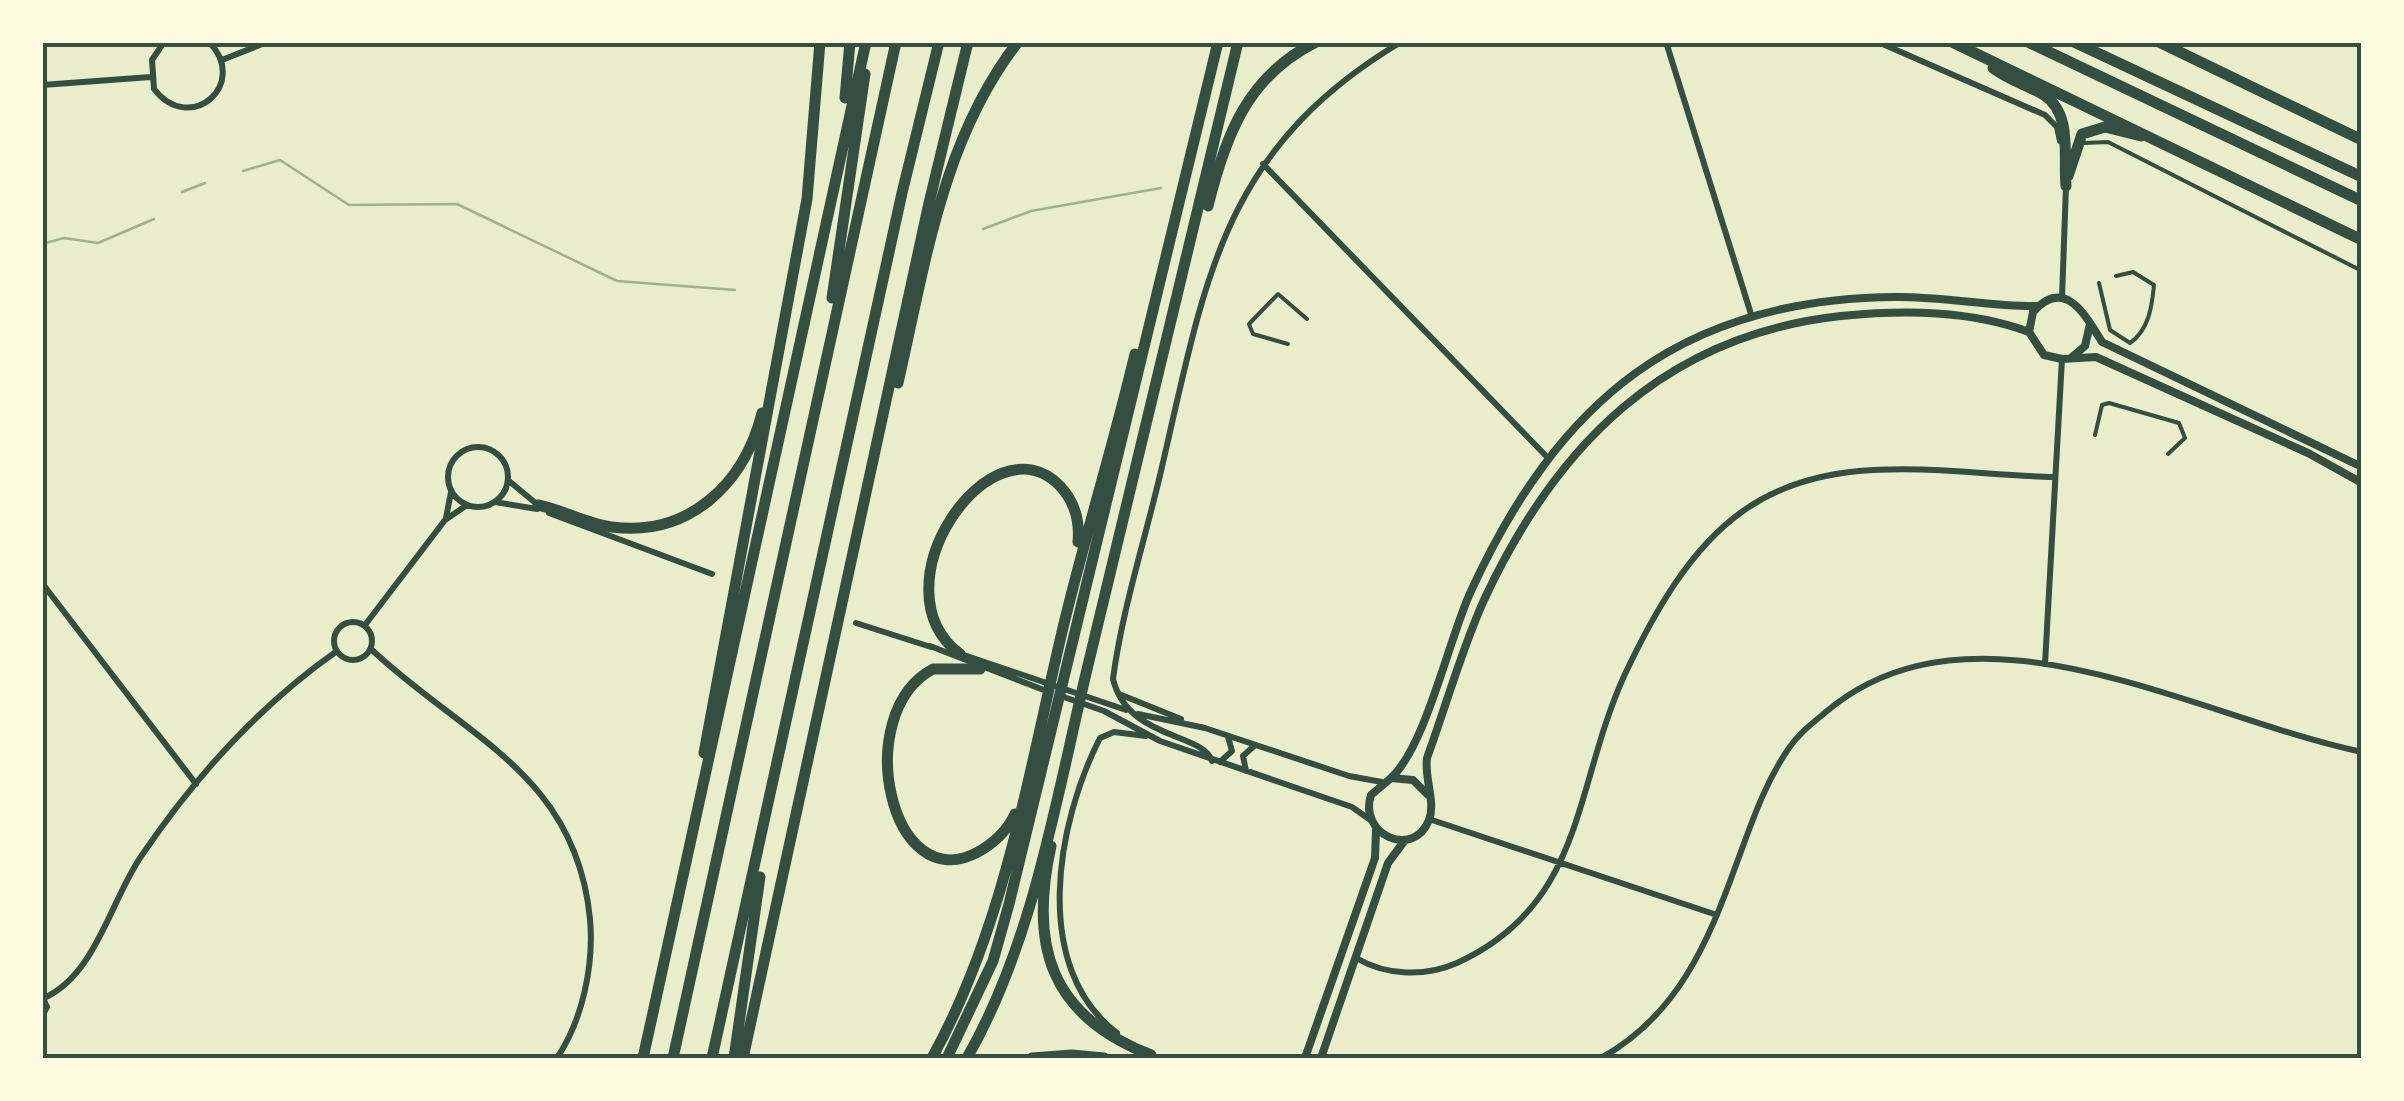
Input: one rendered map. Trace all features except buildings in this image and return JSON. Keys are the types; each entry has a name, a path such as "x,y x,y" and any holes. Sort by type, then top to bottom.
{"highway":[{"path":"680,882 807,199 820,42"},
{"path":"832,184 850,42"},
{"path":"643,1058 832,184 868,42"},
{"path":"829,337 833,279 868,42"},
{"path":"673,1058 896,42"},
{"path":"712,1058 902,193 939,42"},
{"path":"743,1058 968,42"},
{"path":"874,458 893,406 939,207 960,146 982,98 1018,42"},
{"path":"948,1058 992,961 1010,904 1218,42"},
{"path":"967,1058 988,1022 1008,966 1056,807 1238,42"},
{"path":"1175,310 1234,120 1268,76 1316,42"},
{"path":"1952,42 2362,240"},
{"path":"2028,42 2362,201"},
{"path":"2074,42 2362,177"},
{"path":"2159,42 2362,140"},
{"path":"2173,42 2208,64"},
{"path":"1970,51 2052,102 2065,126 2066,186"},
{"path":"2066,186 2082,134 2104,126 2169,144"},
{"path":"538,506 611,527 658,525 705,505 738,473 762,417 807,199"},
{"path":"929,1058 945,1035 977,965 1023,796 1077,570 1173,220"},
{"path":"960,654 938,634 929,615 927,590 940,538 979,486 1000,472 1021,469 1057,482 1072,500 1079,524 1077,570"},
{"path":"980,669 933,669 904,694 890,725 885,764 890,798 922,849 948,859 970,856 993,844 1010,824 1023,796"},
{"path":"1056,807 1042,902 1051,966 1071,1002 1096,1029 1156,1056"},
{"path":"734,1058 765,823"},
{"path":"1032,1058 1104,1058"}],"street":[{"path":"164,42 152,60 150,77 162,98 192,108 218,91 222,60 210,42"},
{"path":"222,60 267,42"},
{"path":"1216,762 1204,748 1156,730 1132,712 1113,680 1203,289 1218,244 1263,164 1284,136 1340,82 1401,42"},
{"path":"1666,42 1752,314"},
{"path":"1878,42 2045,114 2057,127 2063,153"},
{"path":"42,85 150,77"},
{"path":"1263,164 1548,458"},
{"path":"2062,298 2066,186"},
{"path":"1369,819 1370,794 1411,750 1484,564 1548,458 1584,416 1641,368 1710,330 1752,314 1802,304 1897,297 2038,306 2062,298 2079,304 2102,342 2314,440 2362,467"},
{"path":"2029,332 2038,306"},
{"path":"1321,1058 1388,863 1405,840 1424,829 1429,819 1427,758 1477,618 1504,562 1577,450 1652,383 1716,346 1822,318 1916,312 2001,321 2029,332 2037,349 2062,359 2096,357 2308,454 2362,483"},
{"path":"2072,357 2089,338 2090,320"},
{"path":"2045,664 2062,359"},
{"path":"445,520 451,490 449,467 458,454 473,447 488,448 502,458 509,480 538,506 712,574"},
{"path":"1356,958 1408,974 1444,969 1492,947 1517,927 1546,893 1560,863 1623,678 1644,637 1677,580 1713,536 1745,510 1816,478 1846,472 1926,470 2053,477"},
{"path":"496,502 509,480"},
{"path":"451,490 467,505 482,507 496,502 553,514"},
{"path":"365,625 445,520 467,505"},
{"path":"42,583 196,784"},
{"path":"349,621 365,625 372,634 370,650 354,660 337,651 334,639 338,627 349,621"},
{"path":"856,623 960,654 1105,708 1205,728"},
{"path":"930,646 980,669 1040,685"},
{"path":"370,650 502,752 536,784 574,849 587,892 589,969 583,999 557,1058"},
{"path":"42,1016 43,997 68,983 84,964 134,868 196,784 283,690 337,651"},
{"path":"1601,1058 1625,1045 1673,998 1697,962 1765,789 1800,734 1842,699 1876,679 1930,662 1988,656 2045,664 2362,752"},
{"path":"1118,693 1205,728 1349,776 1412,780 1428,795"},
{"path":"1105,708 1148,736 1352,807 1369,819 1376,830 1378,844 1367,884 1305,1058"},
{"path":"1148,736 1108,733 1091,755 1061,865 1060,932 1067,964 1084,998 1109,1026 1156,1056"},
{"path":"1216,762 1232,751 1228,736"},
{"path":"1246,771 1242,756 1255,745"},
{"path":"1429,819 1718,915"},
{"path":"1376,830 1405,840"}],"lane":[{"path":"2076,147 2087,141 2108,142 2362,270"},
{"path":"2099,283 2110,330 2130,342 2139,336 2152,308 2154,285 2133,272 2116,276"},
{"path":"1288,344 1253,334 1250,324 1278,294 1307,319"},
{"path":"2096,435 2102,405 2109,403 2179,423 2185,438 2168,454"}],"waterway":[{"path":"243,171 280,160 349,205 457,204 617,281 735,290"},
{"path":"182,192 205,183"},
{"path":"983,229 1031,211 1161,188"},
{"path":"42,244 64,238 98,243 154,219"}]}
